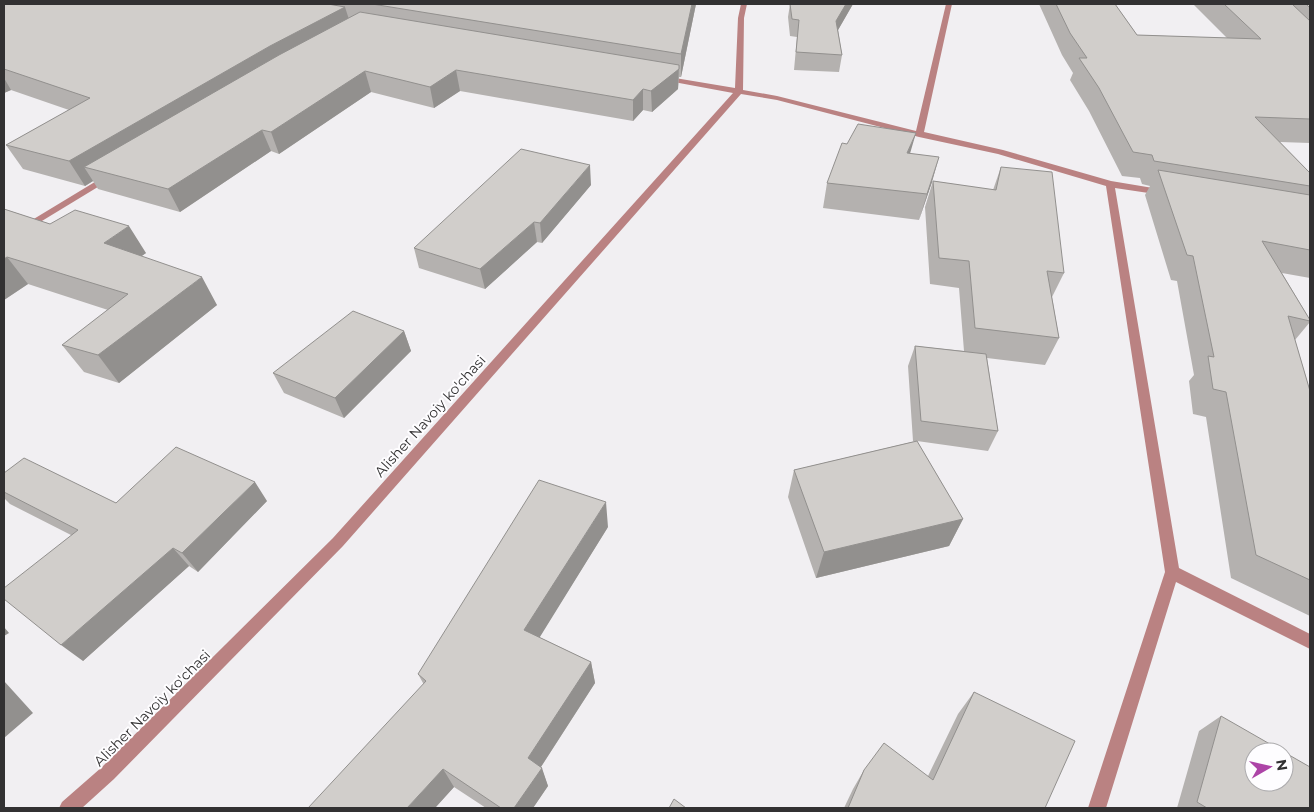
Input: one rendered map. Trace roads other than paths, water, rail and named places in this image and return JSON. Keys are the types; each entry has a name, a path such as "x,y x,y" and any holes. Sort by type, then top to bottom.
{"street":[{"path":"739,91 741,18 744,4"},
{"path":"919,134 949,4"},
{"path":"650,76 777,98 919,134 1000,152 1110,184 1167,193"},
{"name":"Alisher Navoiy ko'chasi","path":"68,808 108,773 338,542 739,91"},
{"path":"4,241 118,171"},
{"path":"1097,808 1172,572 1110,184"},
{"path":"1172,572 1310,642"}]}
